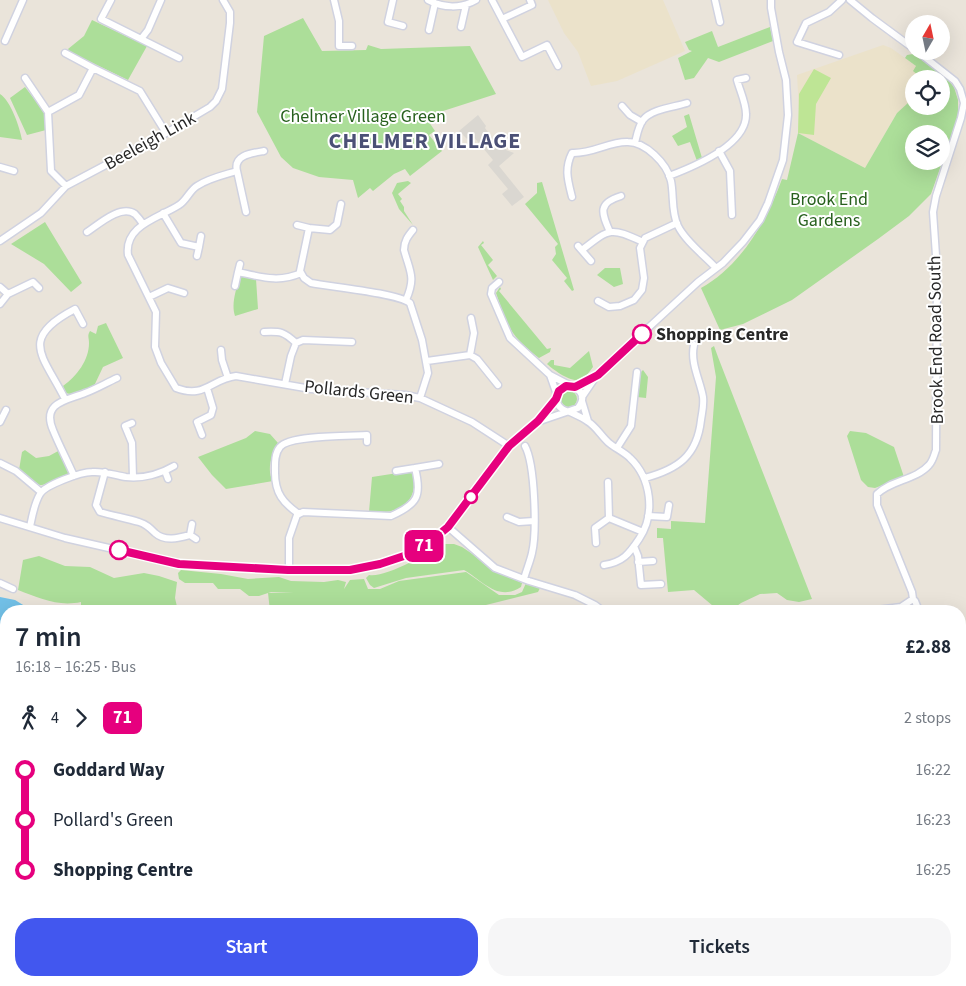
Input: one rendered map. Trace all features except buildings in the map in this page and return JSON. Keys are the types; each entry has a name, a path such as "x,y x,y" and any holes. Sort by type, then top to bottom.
{"street":[{"path":"5,41 23,0"},
{"path":"111,0 101,19 179,58"},
{"path":"140,39 148,30 162,0"},
{"name":"Beeleigh Link","path":"0,241 41,213 66,186 166,133 210,107 220,96 222,89 230,23 230,12 223,0"},
{"path":"334,0 339,21 339,46 352,46"},
{"path":"393,0 388,22 403,26"},
{"path":"428,0 435,4 446,6 466,5 476,0"},
{"path":"492,0 522,57 547,45 558,66"},
{"path":"502,19 532,6 530,0"},
{"path":"715,0 720,22"},
{"path":"538,421 578,408 598,375 698,282 716,268 743,242 760,220 776,184 783,160 787,132 788,94 773,16 772,0"},
{"path":"839,55 797,42 806,23 828,12 842,0"},
{"path":"850,0 905,42"},
{"path":"429,30 435,4"},
{"path":"461,27 466,5"},
{"path":"65,53 140,91 166,133"},
{"name":"Brook End Road South","path":"917,605 877,505 877,494 884,487 924,470 931,464 936,450 937,270 933,212 936,196 962,118 964,103 962,93 955,81 928,60"},
{"path":"48,112 79,95 93,68"},
{"path":"25,78 48,112 51,171 66,186"},
{"path":"669,176 697,165 739,135 745,126 746,115 745,104 737,80 746,78"},
{"path":"635,143 644,119 654,113 687,103"},
{"path":"622,106 630,115 642,122"},
{"path":"572,197 566,172 572,153 583,154 626,142 639,144 652,154 664,167 669,176 674,215 677,223 687,238 716,268"},
{"path":"246,212 236,163 244,155 264,150"},
{"path":"719,151 730,171 732,215"},
{"path":"0,167 14,171"},
{"name":"Pollards Green","path":"237,171 196,186 181,204 143,224 131,237 127,248 128,255 156,312 155,347 176,388 185,392 192,392 207,388 228,378 243,376 311,389 405,394 420,398 472,422 509,446"},
{"path":"610,232 603,213 604,205 609,199 621,196"},
{"path":"297,225 330,230 337,224 340,204"},
{"path":"87,232 104,220 120,213 129,212 136,215 143,224"},
{"path":"163,213 181,243 199,247"},
{"path":"598,301 609,307 620,306 634,300 642,290 644,278 640,248 645,238 677,223"},
{"path":"309,228 300,270 304,278 311,283 406,300 412,307 427,361 428,374 420,398"},
{"path":"406,300 411,288 412,279 404,246 413,230"},
{"path":"591,261 580,248 610,232 617,231 643,242"},
{"path":"197,256 201,236"},
{"path":"236,286 240,264"},
{"path":"238,272 278,279 289,279 301,273"},
{"path":"0,304 8,294 33,282 39,288"},
{"path":"500,282 492,288 491,294 504,328 510,338 550,375 578,390 588,421"},
{"path":"0,287 8,294"},
{"path":"149,298 168,288 184,293"},
{"path":"65,399 41,355 40,342 42,334 50,324 75,310 83,324"},
{"path":"470,318 474,333 470,355"},
{"path":"264,332 278,331 286,334 296,343"},
{"path":"285,384 296,343 303,340 352,342"},
{"path":"645,478 669,470 682,462 690,453 698,438 703,398 692,356 694,345"},
{"path":"221,350 228,378"},
{"path":"427,361 470,355 477,359 498,384"},
{"path":"617,448 631,426 637,372"},
{"path":"550,375 559,407 588,421 608,442 629,457 638,466 645,478 650,503 643,532 625,558 616,563 604,565"},
{"path":"0,518 65,538 179,564 288,570 350,570 380,564 415,551 430,542 448,527 509,446 538,421 562,388 573,387 598,375"},
{"path":"74,476 52,429 50,418 53,408 65,399 83,394 117,378"},
{"path":"202,435 197,422 211,415 213,408 207,388"},
{"path":"0,422 6,410"},
{"path":"132,423 125,426 132,443 133,477"},
{"path":"299,514 279,496 276,485 276,456 280,446 301,438 366,435 367,442"},
{"path":"524,579 532,552 534,521 530,458 525,446"},
{"path":"0,463 16,471 41,492"},
{"path":"396,471 439,464"},
{"path":"30,527 41,492 74,476 91,472 105,472 133,477 146,476 165,471 174,466"},
{"path":"288,570 292,526 299,514 303,512 392,516 413,502 419,492 415,468"},
{"path":"165,471 168,479"},
{"path":"105,472 96,505 100,512 140,522 157,535 166,538 190,535 196,539"},
{"path":"608,482 609,518"},
{"path":"648,516 667,517 669,505"},
{"path":"507,516 515,521 534,521"},
{"path":"609,518 643,532"},
{"path":"596,543 595,528 609,518"},
{"path":"190,535 192,524"},
{"path":"448,527 495,568 595,605"},
{"path":"634,546 641,585 661,584"},
{"path":"638,562 653,561"},
{"path":"0,583 13,589"},
{"path":"904,605 913,599"}],"shaded area":[{"path":"548,0 663,0 685,51 617,81 591,86 578,52 564,33"},
{"path":"883,45 891,48 905,60 916,66 917,70 905,70 905,106 897,113 865,168 798,133 797,75"},
{"path":"478,115 494,140 497,138 506,150 514,153 499,166 524,197 512,206 502,194 508,189 488,165 493,160 472,135 467,139 459,131"}],"green space":[{"name":"Chelmer Village Green","path":"303,18 322,51 366,50 368,45 381,49 470,46 496,94 440,112 429,122 435,131 429,135 442,151 410,176 405,169 394,174 373,191 370,188 358,198 353,180 319,177 293,168 281,157 257,112 264,36"},
{"path":"92,20 147,46 128,80 70,52 68,49 84,36"},
{"path":"770,27 773,41 719,62 708,58 694,78 685,80 678,58 692,51 689,50 685,42 712,31 718,47"},
{"name":"Brook End Gardens","path":"908,60 922,60 936,70 914,70 916,66"},
{"path":"814,69 831,78 816,104 814,135 798,133 799,94"},
{"name":"Brook End Gardens","path":"950,82 954,87 958,100 958,117 950,140 950,125 905,125 905,170 939,170 931,194 909,216 792,300 743,324 720,330 701,288 728,267 751,241 769,210 782,179 787,180 798,133 865,168 897,113 905,106 905,115 950,115"},
{"path":"25,87 46,114 46,130 27,135 10,98"},
{"path":"0,94 11,108 22,140 0,137"},
{"path":"689,114 702,158 697,161 690,142 678,146 672,136 687,127 684,116"},
{"path":"408,181 411,183 398,194 402,199 400,201 404,211 413,225 399,209 392,193 397,183"},
{"path":"542,182 574,290 572,291 564,281 567,278 552,260 556,254 555,247 558,244 525,204 537,193 537,183"},
{"path":"45,222 82,283 71,292 44,264 11,244"},
{"path":"483,241 484,243 481,245 493,260 488,265 497,276 493,280 478,247"},
{"path":"605,268 620,268 623,284 614,287 597,275"},
{"path":"241,276 256,279 258,309 235,316 234,297"},
{"path":"500,287 499,291 547,349 551,348 550,352 539,358 516,337 507,323 496,293"},
{"path":"106,323 123,358 103,367 94,386 70,394 66,393 63,386 77,372 87,355 90,331 96,334 98,326"},
{"path":"714,346 812,599 799,602 787,600 777,593 760,594 738,605 712,605 694,590 668,592 663,538 657,538 657,528 671,529 671,521 705,523 716,377 711,348"},
{"path":"589,351 593,367 581,379 573,380 568,378 547,364 554,360 554,365 570,368"},
{"path":"643,370 648,377 646,398 637,397 640,373"},
{"path":"569,391 575,393 577,399 575,405 569,407 563,405 561,399 563,393"},
{"path":"255,431 270,434 278,443 270,467 273,481 226,489 198,457 246,438"},
{"path":"850,431 866,433 894,447 904,477 875,488 868,487 861,480 847,436"},
{"path":"25,450 36,458 49,456 60,450 69,472 67,475 40,485 19,470 22,452"},
{"path":"413,472 414,483 410,500 389,512 369,512 372,477"},
{"path":"445,544 454,544 462,547 501,573 522,583 521,587 513,591 498,591 464,570 406,578 374,588 366,578 369,575 386,573 396,569"},
{"path":"39,556 65,566 90,567 114,578 144,573 159,576 177,582 175,598 177,605 81,605 81,602 56,603 41,599 18,590 23,560"},
{"path":"181,570 248,579 279,577 291,581 324,582 338,580 346,582 344,589 350,580 364,579 368,589 380,589 399,581 466,572 499,595 515,595 522,592 526,583 540,588 538,592 486,605 269,605 268,593 259,596 249,596 240,589 218,589 213,583 185,583 179,579 178,573"}],"water":[{"path":"0,597 15,600 23,605 0,605"}],"bus line":[{"name":"71","path":"119,550 179,564 224,568 288,570 350,570 380,564 407,555 430,542 448,527 509,446 538,421 556,399 562,388 566,386 575,387 598,375 642,334"}],"place":[{"name":"Shopping Centre","path":"642,334"}],"district":[{"name":"CHELMER VILLAGE","path":"425,141"}]}
